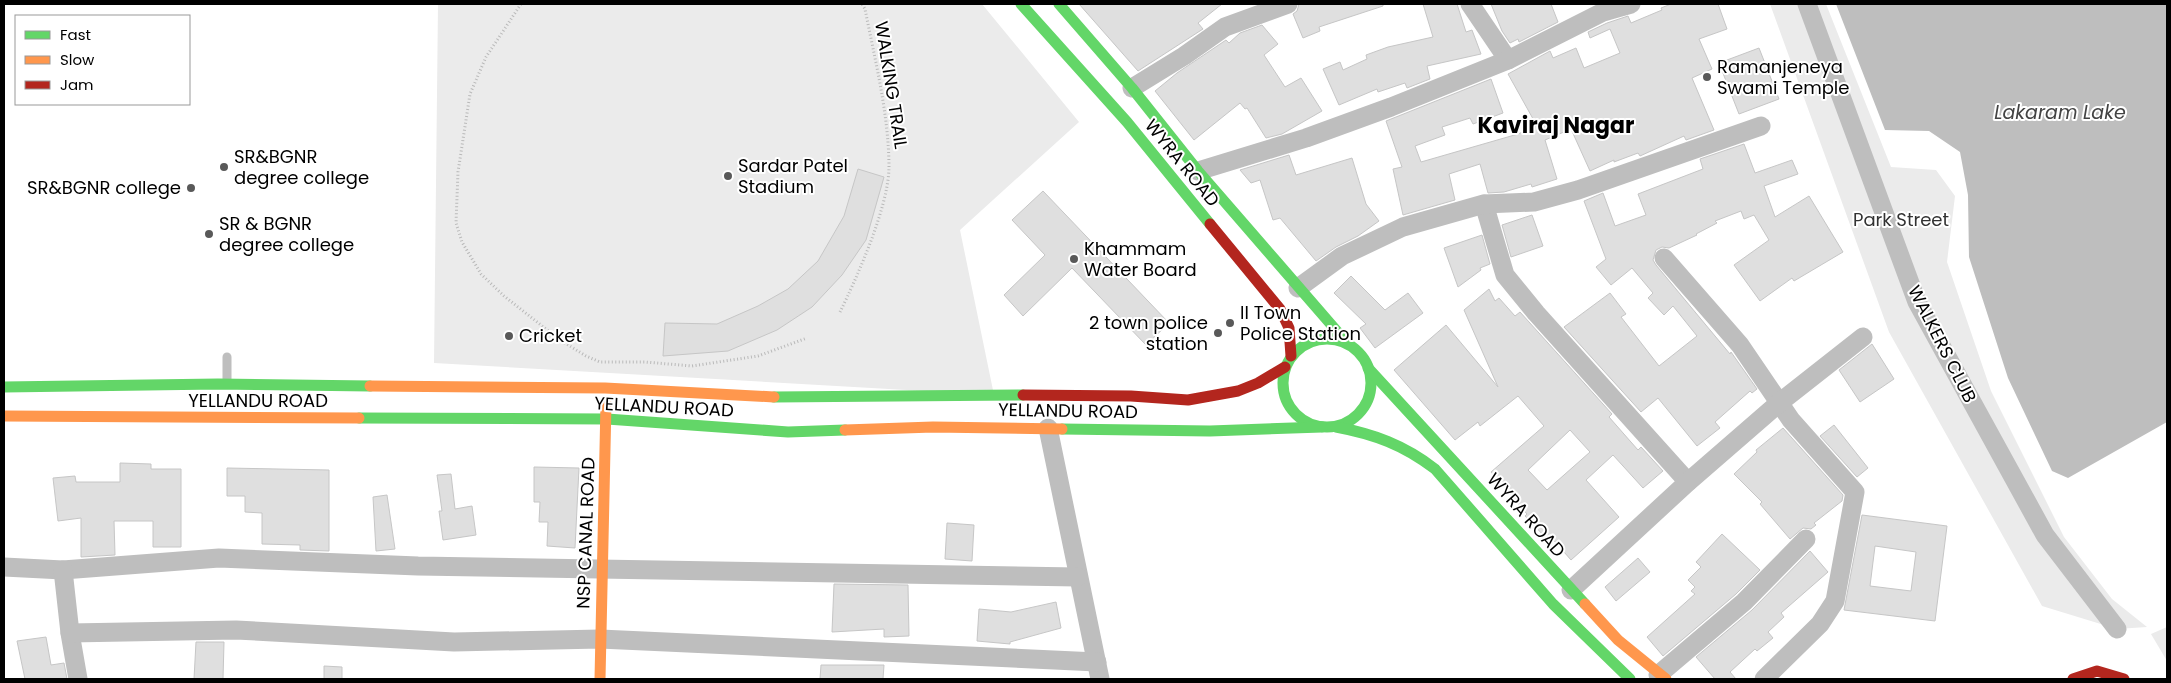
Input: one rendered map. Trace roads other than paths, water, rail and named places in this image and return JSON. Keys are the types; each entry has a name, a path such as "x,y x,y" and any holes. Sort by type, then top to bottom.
{"main road":[{"name":"WYRA ROAD","path":"1021,4 1127,122 1178,187 1276,302 1291,328 1291,356"},
{"name":"WYRA ROAD","path":"1059,4 1132,88 1198,171 1298,288 1363,358 1368,368 1618,640 1662,677"},
{"name":"WYRA ROAD","path":"1348,344 1336,340 1323,339 1311,342 1291,356 1285,367 1282,380 1284,394 1289,406 1298,417 1309,424 1322,427 1336,427 1390,439 1415,452 1436,469 1606,659 1630,679"},
{"name":"YELLANDU ROAD","path":"4,387 227,384 604,388 794,398 926,395 1131,396 1188,400 1213,397 1238,390 1258,383 1285,367"},
{"path":"1336,427 1350,421 1361,411 1369,398 1371,383 1368,368"},
{"name":"NSP CANAL ROAD","path":"600,679 607,419 604,388"},
{"name":"YELLANDU ROAD","path":"4,416 607,419 788,432 933,427 1210,431 1322,427"},
{"path":"2073,679 2097,670 2124,679"}],"street":[{"path":"1132,88 1184,56 1225,27 1288,4"},
{"path":"1470,4 1508,60"},
{"path":"1198,171 1306,138 1508,60 1601,8 1631,4"},
{"name":"WALKERS CLUB","path":"1807,4 1917,302 2045,535 2117,629"},
{"path":"1298,288 1342,256 1403,227 1484,204 1534,202 1578,190 1760,126"},
{"path":"1484,204 1505,276 1688,482"},
{"path":"1664,258 1740,345 1791,420 1855,492 1835,601 1820,624 1764,679"},
{"path":"1571,590 1688,482 1779,403 1863,337"},
{"path":"70,633 236,630 454,642 600,639 1099,671 1048,428"},
{"path":"1662,677 1744,602 1806,539"},
{"path":"4,567 63,570 219,558 418,566 1078,577"},
{"path":"63,570 70,633 78,679"}],"lane":[{"path":"227,357 227,384"}],"water":[{"name":"Lakaram Lake","path":"1836,4 2167,4 2167,422 2068,478 2052,471 2008,378 1969,257 1968,195 1960,152 1929,131 1885,130"}],"place":[{"name":"Ramanjeneya Swami Temple","path":"1707,77"},
{"name":"SR&BGNR degree college","path":"224,167"},
{"name":"Sardar Patel Stadium","path":"728,176"},
{"name":"SR&BGNR college","path":"191,188"},
{"name":"SR & BGNR degree college","path":"209,234"},
{"name":"Khammam Water Board","path":"1074,259"},
{"name":"II Town Police Station","path":"1230,323"},
{"name":"2 town police station","path":"1218,333"},
{"name":"Cricket","path":"509,336"}],"district":[{"name":"Kaviraj Nagar","path":"1556,125"}],"park label":[{"name":"Park Street","path":"1901,220"}]}
